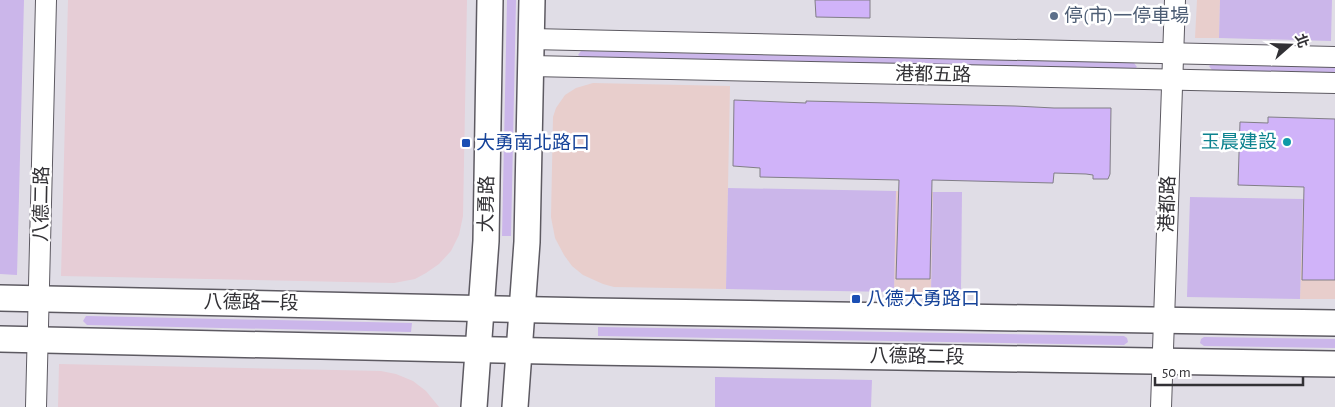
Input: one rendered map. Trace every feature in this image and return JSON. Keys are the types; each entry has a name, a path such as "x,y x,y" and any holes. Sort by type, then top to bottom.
{"street":[{"name":"八德二路","path":"36,407 46,0"},
{"name":"大勇路","path":"490,0 486,241 502,309 499,350 515,407"},
{"name":"大勇路","path":"474,407 499,350 502,309 527,242 532,0"},
{"name":"港都路","path":"1161,407 1175,0"},
{"name":"港都五路","path":"531,40 1335,57"},
{"name":"港都五路","path":"530,66 1335,83"},
{"name":"八德路一段","path":"0,298 502,309"},
{"path":"502,309 1335,323"},
{"path":"0,339 499,350"},
{"name":"八德路二段","path":"499,350 1335,364"}],"shaded area":[{"path":"0,0 24,0 17,275 0,274"},
{"path":"68,0 467,0 463,216 459,235 451,251 439,264 426,273 415,279 394,283 61,276"},
{"path":"507,0 516,0 511,236 502,236"},
{"path":"1197,0 1220,0 1219,38 1195,38"},
{"path":"1220,0 1332,0 1331,41 1219,38"},
{"path":"581,51 1134,63 1137,67 1134,69 581,57 578,55"},
{"path":"1212,64 1335,67 1335,73 1212,70 1209,66"},
{"path":"593,83 730,86 726,289 614,287 583,275 572,266 564,255 555,238 551,217 553,117 556,108 565,95 576,88"},
{"path":"728,188 896,191 894,292 726,289"},
{"path":"896,191 933,192 931,293 894,292"},
{"path":"933,192 962,192 961,293 931,293"},
{"path":"1190,197 1303,199 1300,299 1187,297"},
{"path":"1303,199 1335,199 1335,299 1300,299"},
{"path":"86,316 412,323 411,332 87,325 83,321"},
{"path":"598,327 1124,336 1128,342 1124,345 598,336"},
{"path":"1204,337 1335,339 1335,348 1204,346 1200,343"},
{"path":"59,364 381,371 396,374 413,381 426,391 439,407 58,407"},
{"path":"715,377 872,380 871,407 715,407"}],"building":[{"path":"815,0 870,0 870,18 816,17"},
{"path":"734,100 1111,108 1110,174 1108,179 1093,179 1093,175 1054,173 1053,183 932,180 930,279 896,279 899,180 760,177 760,168 733,166"},
{"name":"玉晨建設","path":"1268,117 1335,119 1335,280 1302,280 1304,187 1238,185 1240,122 1268,123"}],"place":[{"name":"停(市)一停車場","path":"1054,16"},
{"name":"玉晨建設","path":"1287,142"},
{"name":"大勇南北路口","path":"466,143"},
{"name":"八德大勇路口","path":"856,299"}]}
